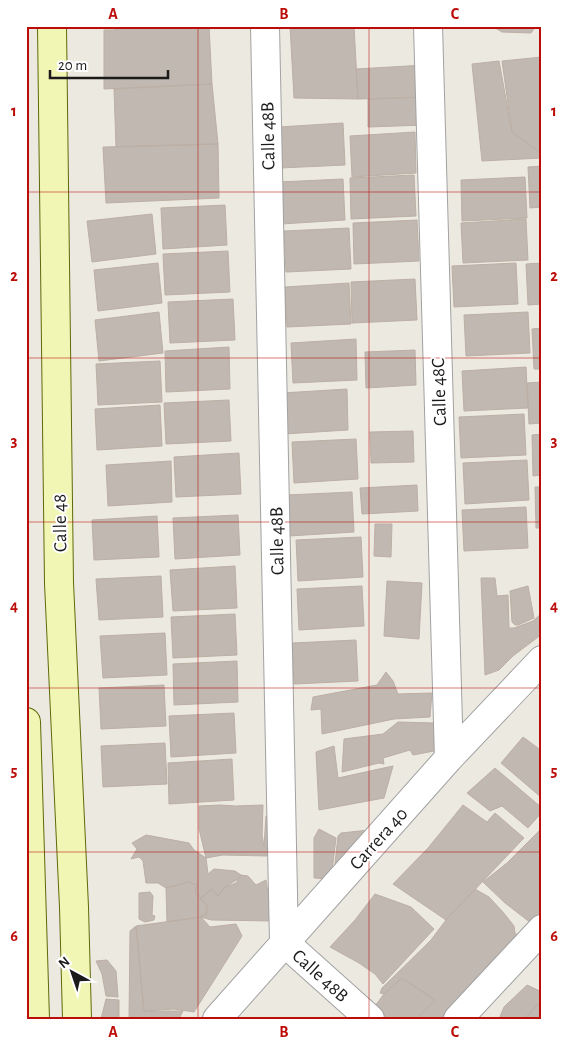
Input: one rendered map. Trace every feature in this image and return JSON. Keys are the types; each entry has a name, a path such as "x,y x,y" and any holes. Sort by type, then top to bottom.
{"main road":[{"name":"Calle 48","path":"52,26 60,583 74,897 77,1019"},
{"path":"26,722 35,1019"}],"street":[{"name":"Calle 48B","path":"265,26 284,942 370,1019"},
{"name":"Calle 48C","path":"428,26 449,758"},
{"name":"Carrera 40","path":"217,1019 449,758 542,660"},
{"path":"458,1019 542,929"}],"building":[{"path":"114,26 209,26 212,84 104,89 104,30 115,30"},
{"path":"290,26 354,26 358,99 294,98"},
{"path":"492,26 536,26 531,33 502,32"},
{"path":"542,57 542,154 512,132 502,61"},
{"path":"499,61 512,132 542,154 542,158 482,161 472,64"},
{"path":"425,65 427,97 358,99 356,69"},
{"path":"212,84 218,144 116,147 114,89"},
{"path":"427,97 426,125 368,127 368,99"},
{"path":"343,123 345,165 280,168 279,127"},
{"path":"415,132 416,173 352,177 350,136"},
{"path":"218,144 219,198 106,203 103,147"},
{"path":"542,166 542,207 530,208 528,167"},
{"path":"414,175 416,216 351,219 350,178"},
{"path":"525,177 527,218 462,221 461,180"},
{"path":"343,179 345,220 281,224 279,182"},
{"path":"225,205 227,245 163,249 161,208"},
{"path":"152,214 156,254 92,262 87,221"},
{"path":"526,219 528,260 463,263 461,223"},
{"path":"417,220 419,261 354,264 353,223"},
{"path":"349,228 351,269 286,272 284,231"},
{"path":"228,251 230,292 165,295 163,254"},
{"path":"158,263 162,303 98,311 94,270"},
{"path":"516,263 518,304 454,307 452,266"},
{"path":"542,263 542,304 528,305 526,264"},
{"path":"415,279 417,320 352,323 351,282"},
{"path":"349,283 351,324 287,327 285,287"},
{"path":"233,299 235,340 170,343 168,302"},
{"path":"159,312 163,353 99,361 95,320"},
{"path":"528,312 530,353 466,356 464,315"},
{"path":"542,328 542,369 534,369 532,329"},
{"path":"356,339 357,380 293,383 291,343"},
{"path":"229,347 230,389 166,392 165,351"},
{"path":"415,350 416,385 366,388 365,352"},
{"path":"160,361 162,402 98,405 96,364"},
{"path":"526,367 528,408 464,411 462,371"},
{"path":"542,382 542,423 529,424 527,383"},
{"path":"347,389 348,430 284,434 282,393"},
{"path":"229,400 231,441 166,444 164,403"},
{"path":"160,405 162,446 97,450 95,409"},
{"path":"524,414 526,455 461,458 459,417"},
{"path":"413,431 414,462 371,463 370,432"},
{"path":"542,434 542,475 533,476 532,435"},
{"path":"356,439 358,479 294,483 292,442"},
{"path":"239,453 241,494 176,497 174,457"},
{"path":"527,460 529,500 465,504 463,463"},
{"path":"171,461 172,502 108,506 106,465"},
{"path":"417,485 418,511 362,514 360,488"},
{"path":"535,487 542,487 542,528 536,528"},
{"path":"352,492 354,532 289,536 287,495"},
{"path":"526,507 528,548 464,551 462,510"},
{"path":"238,515 240,555 175,559 173,518"},
{"path":"157,516 159,557 94,560 92,520"},
{"path":"375,524 392,524 391,557 374,556"},
{"path":"361,537 363,577 298,581 296,540"},
{"path":"235,566 237,608 173,611 170,570"},
{"path":"161,576 163,617 99,620 96,579"},
{"path":"481,578 495,578 497,596 508,595 509,628 533,621 542,613 542,634 513,656 499,670 485,675"},
{"path":"387,581 422,583 419,639 384,636"},
{"path":"362,586 364,626 299,630 297,589"},
{"path":"528,586 534,618 515,625 512,622 510,591"},
{"path":"235,614 237,655 173,658 171,617"},
{"path":"165,633 167,675 103,678 100,636"},
{"path":"356,640 358,681 294,684 292,643"},
{"path":"237,661 238,702 174,705 173,664"},
{"path":"386,672 393,681 398,694 432,693 430,717 394,719 322,734 321,709 311,710 313,697 377,685"},
{"path":"164,685 166,726 101,729 99,688"},
{"path":"234,713 236,753 171,757 169,716"},
{"path":"398,722 434,723 434,751 413,755 410,750 383,758 384,764 379,763 342,772 344,739 383,734"},
{"path":"523,737 542,751 542,798 501,763"},
{"path":"165,743 167,784 103,787 101,746"},
{"path":"334,746 338,778 393,766 384,798 319,810 316,752"},
{"path":"232,759 234,800 169,804 168,763"},
{"path":"495,768 542,808 542,812 528,828 502,806 490,811 467,793"},
{"path":"263,805 262,835 264,846 269,851 267,856 223,855 206,858 199,829 199,806"},
{"path":"463,805 487,822 495,813 524,838 446,920 393,884 428,848"},
{"path":"266,816 275,816 269,851 264,846"},
{"path":"542,828 542,912 531,923 505,903 483,882 507,863"},
{"path":"319,829 336,838 331,879 314,878 314,838"},
{"path":"378,829 334,873 338,836 341,833"},
{"path":"146,835 189,843 194,850 206,858 208,874 214,869 235,871 241,875 225,887 218,896 212,889 201,898 195,892 197,885 189,882 166,888 158,883 146,883 143,861 139,857 131,859 137,849 132,843"},
{"path":"241,875 248,876 256,885 266,880 272,906 273,921 211,920 201,917 207,913 207,906 201,898 212,889 218,896 225,887 236,883"},
{"path":"189,882 197,885 195,892 207,906 207,913 201,917 167,922 166,888"},
{"path":"475,889 489,897 514,926 515,933 520,937 453,1019 416,1019 435,1000 402,978 384,994 380,993 382,988 431,940 446,920"},
{"path":"150,892 153,896 152,915 155,916 154,920 145,922 139,919 139,893"},
{"path":"375,894 411,907 434,929 383,984 375,974 330,947 355,920"},
{"path":"201,917 210,927 236,924 242,936 194,1012 174,1009 144,1011 136,926"},
{"path":"136,926 144,1011 183,1011 179,1019 129,1019 130,931"},
{"path":"107,960 116,971 118,997 106,996 102,974 96,961"},
{"path":"402,978 435,1000 416,1019 388,1019 375,1006 384,994"},
{"path":"527,985 542,992 542,1000 525,1019 499,1019 504,1007"},
{"path":"106,999 119,1000 119,1019 101,1019"},
{"path":"542,1000 542,1019 525,1019 526,1017"}]}
